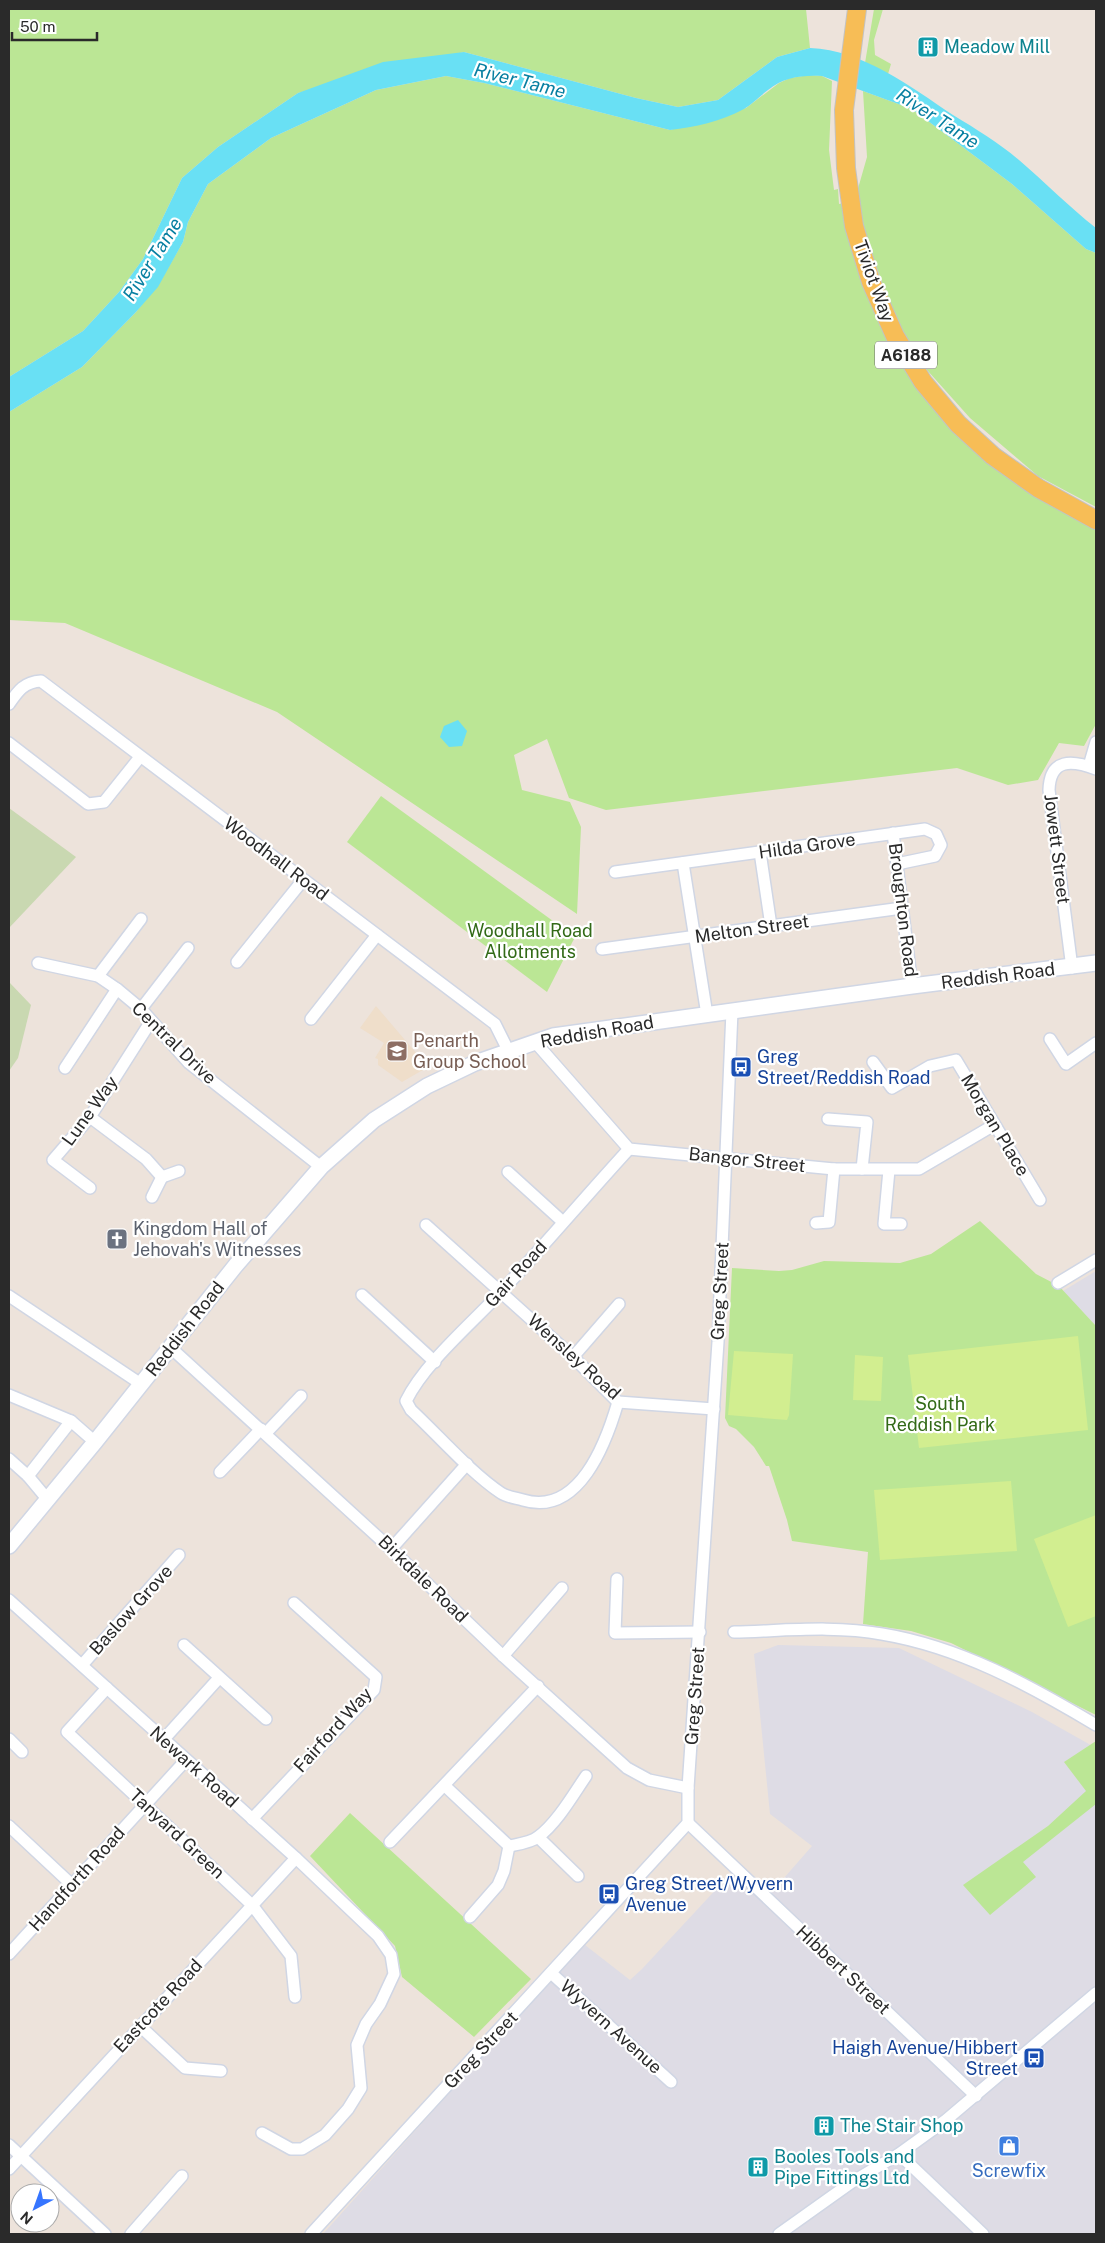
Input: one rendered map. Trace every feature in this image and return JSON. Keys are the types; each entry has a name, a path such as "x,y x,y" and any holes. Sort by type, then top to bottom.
{"main road":[{"name":"Tiviot Way","path":"857,9 844,110 844,147 854,226 871,282 894,336 923,382 958,424 993,456 1038,488 1096,520"},
{"name":"Reddish Road","path":"9,1546 171,1348 236,1265 321,1167 374,1120 427,1086 474,1063 553,1036 912,986 1072,968 1096,963"}],"street":[{"name":"Woodhall Road","path":"9,704 21,688 30,681 41,681 495,1024 509,1052"},
{"path":"1092,767 1096,742"},
{"path":"9,743 88,804 104,802 140,757"},
{"name":"Jowett Street","path":"1072,968 1049,790 1049,777 1055,767 1065,763 1092,767"},
{"name":"Hilda Grove","path":"615,872 925,829 936,834 941,845 935,856 897,864"},
{"name":"Broughton Road","path":"893,834 912,986"},
{"path":"760,852 771,926"},
{"path":"683,863 707,1015"},
{"path":"237,962 303,880"},
{"name":"Melton Street","path":"602,949 902,908"},
{"path":"98,976 141,919"},
{"path":"311,1019 377,935"},
{"path":"142,1009 188,948"},
{"name":"Central Drive","path":"38,963 98,976 117,989 142,1009 189,1063 321,1167"},
{"path":"65,1068 117,989"},
{"name":"Greg Street","path":"311,2234 688,1823 688,1788 714,1409 727,1158 732,1011"},
{"name":"Lune Way","path":"90,1188 53,1160 90,1117 151,1021"},
{"path":"1050,1039 1066,1064 1096,1043"},
{"path":"536,1042 629,1149"},
{"name":"Morgan Place","path":"873,1062 892,1088 930,1066 956,1060 1040,1200"},
{"path":"90,1117 146,1159 162,1177"},
{"path":"828,1120 866,1122 862,1169"},
{"name":"Bangor Street","path":"629,1149 834,1169 919,1169 994,1125"},
{"name":"Gair Road","path":"467,1464 411,1410 406,1401 410,1392 435,1362 501,1292 629,1149"},
{"path":"816,1223 829,1222 834,1169"},
{"path":"152,1197 162,1177 179,1170"},
{"path":"889,1170 884,1224 901,1224"},
{"path":"508,1172 563,1222"},
{"name":"Wensley Road","path":"426,1225 573,1357 618,1402 714,1409"},
{"path":"1058,1283 1096,1260"},
{"path":"362,1295 435,1362"},
{"path":"9,1296 141,1384"},
{"path":"573,1357 619,1304"},
{"name":"Birkdale Road","path":"171,1348 264,1431 503,1656 627,1768 649,1780 688,1788"},
{"path":"9,1395 70,1421 95,1442"},
{"path":"220,1472 301,1396"},
{"path":"391,1549 467,1464 502,1494 528,1502 550,1503 569,1493 586,1474 610,1428 618,1402"},
{"path":"28,1476 70,1421"},
{"path":"9,1459 28,1476 48,1500"},
{"name":"Baslow Grove","path":"82,1665 179,1555"},
{"path":"617,1579 615,1633 700,1632"},
{"path":"503,1656 562,1588"},
{"name":"Newark Road","path":"9,1600 296,1858 378,1936 391,1955 394,1974 380,2004 366,2024 357,2045 361,2088 348,2109 325,2135 302,2149 291,2148 262,2134"},
{"name":"Fairford Way","path":"252,1819 374,1690 376,1677 294,1603"},
{"path":"734,1632 839,1630 880,1633 925,1643 987,1666 1096,1725"},
{"path":"184,1645 266,1720"},
{"path":"164,1739 219,1678"},
{"path":"390,1842 538,1686"},
{"name":"Tanyard Green","path":"107,1688 67,1732 252,1904 291,1956 295,1997"},
{"path":"9,1739 22,1752"},
{"name":"Handforth Road","path":"9,1954 186,1760"},
{"path":"508,1846 524,1843 538,1837 561,1811 586,1776"},
{"path":"445,1786 508,1846"},
{"name":"Hibbert Street","path":"688,1823 976,2096"},
{"path":"9,1826 71,1884"},
{"path":"538,1837 578,1876"},
{"path":"470,1917 498,1885 504,1871 508,1846"},
{"name":"Eastcote Road","path":"9,2169 296,1858"},
{"name":"Wyvern Avenue","path":"551,1973 671,2082"},
{"path":"778,2234 852,2182 899,2154 946,2120 1096,1993"},
{"path":"140,2026 185,2068 221,2071"},
{"path":"9,2145 105,2234"},
{"path":"899,2154 983,2234"},
{"path":"131,2234 182,2176"}],"shaded area":[{"name":"Penarth Group School","path":"376,1006 428,1067 402,1082 378,1065 378,1059 375,1058 384,1043 360,1028"},
{"path":"1096,1271 1096,1326 1063,1291"},
{"path":"778,1645 899,1648 1032,1712 1096,1748 1096,2234 323,2234 585,1945 630,1980 734,1870 770,1894 812,1846 770,1814 754,1654"}],"green space":[{"path":"9,9 806,9 810,48 777,57 718,100 678,107 636,98 464,52 298,93 218,147 182,178 143,259 119,292 83,331 9,377"},
{"path":"874,9 883,9 874,40 875,55 891,64 888,74 865,63"},
{"path":"809,75 822,76 832,81 829,150 834,190 838,189 839,204 844,203 867,292 880,326 894,351 981,456 1021,486 1096,530 1096,724 1084,746 1059,743 1038,780 1008,785 957,768 606,810 569,798 547,739 514,755 522,790 570,802 581,827 577,914 277,712 65,623 9,620 9,412 82,367 136,312 160,282 183,242 188,222 208,184 271,138 376,90 446,76 484,83 670,130 746,108 779,83 790,78"},
{"path":"863,91 912,109 1012,184 1086,249 1096,253 1096,507 1038,476 970,418 927,370 899,329 866,238 857,192 867,157"},
{"name":"Woodhall Road Allotments","path":"381,796 575,937 547,992 347,842"},
{"path":"9,808 76,857 9,928"},
{"path":"9,982 31,1005 18,1058 9,1071"},
{"name":"South Reddish Park","path":"980,1221 1036,1274 1059,1286 1096,1326 1096,1715 951,1643 911,1631 863,1624 868,1552 792,1541 769,1466 766,1466 754,1447 736,1429 729,1426 725,1418 732,1268 779,1271 792,1270 824,1261 900,1263 931,1254"},
{"path":"1078,1336 1088,1430 919,1448 908,1355"},
{"path":"734,1351 793,1354 789,1415 787,1420 728,1415"},
{"path":"855,1355 883,1357 881,1401 853,1400"},
{"path":"1011,1481 1017,1551 880,1560 874,1490"},
{"path":"1096,1515 1096,1616 1068,1627 1034,1539"},
{"path":"1096,1741 1096,1804 1023,1862 1036,1877 990,1915 963,1885 1048,1826 1086,1791 1064,1762"},
{"path":"350,1813 531,1979 474,2037 402,1977 395,1946 310,1856"}],"water":[{"name":"River Tame","path":"810,48 830,50 849,55 886,72 987,136 1029,168 1096,228 1096,253 1086,249 1012,184 912,109 822,76 800,77 780,82 735,114 707,123 670,130 484,83 446,76 376,90 271,138 208,184 188,222 183,242 158,287 82,367 9,412 9,377 83,331 119,292 143,259 182,178 218,147 298,93 383,62 464,52 636,98 678,107 718,100 777,57"},
{"path":"458,720 467,731 462,746 449,747 440,737 444,726"}],"place":[{"name":"Meadow Mill","path":"928,47"},
{"name":"Penarth Group School","path":"397,1051"},
{"name":"Greg Street/Reddish Road","path":"741,1067"},
{"name":"Kingdom Hall of Jehovah's Witnesses","path":"117,1239"},
{"name":"Greg Street/Wyvern Avenue","path":"609,1894"},
{"name":"Haigh Avenue/Hibbert Street","path":"1034,2058"},
{"name":"The Stair Shop","path":"824,2126"},
{"name":"Screwfix","path":"1009,2146"},
{"name":"Booles Tools and Pipe Fittings Ltd","path":"758,2167"}]}
